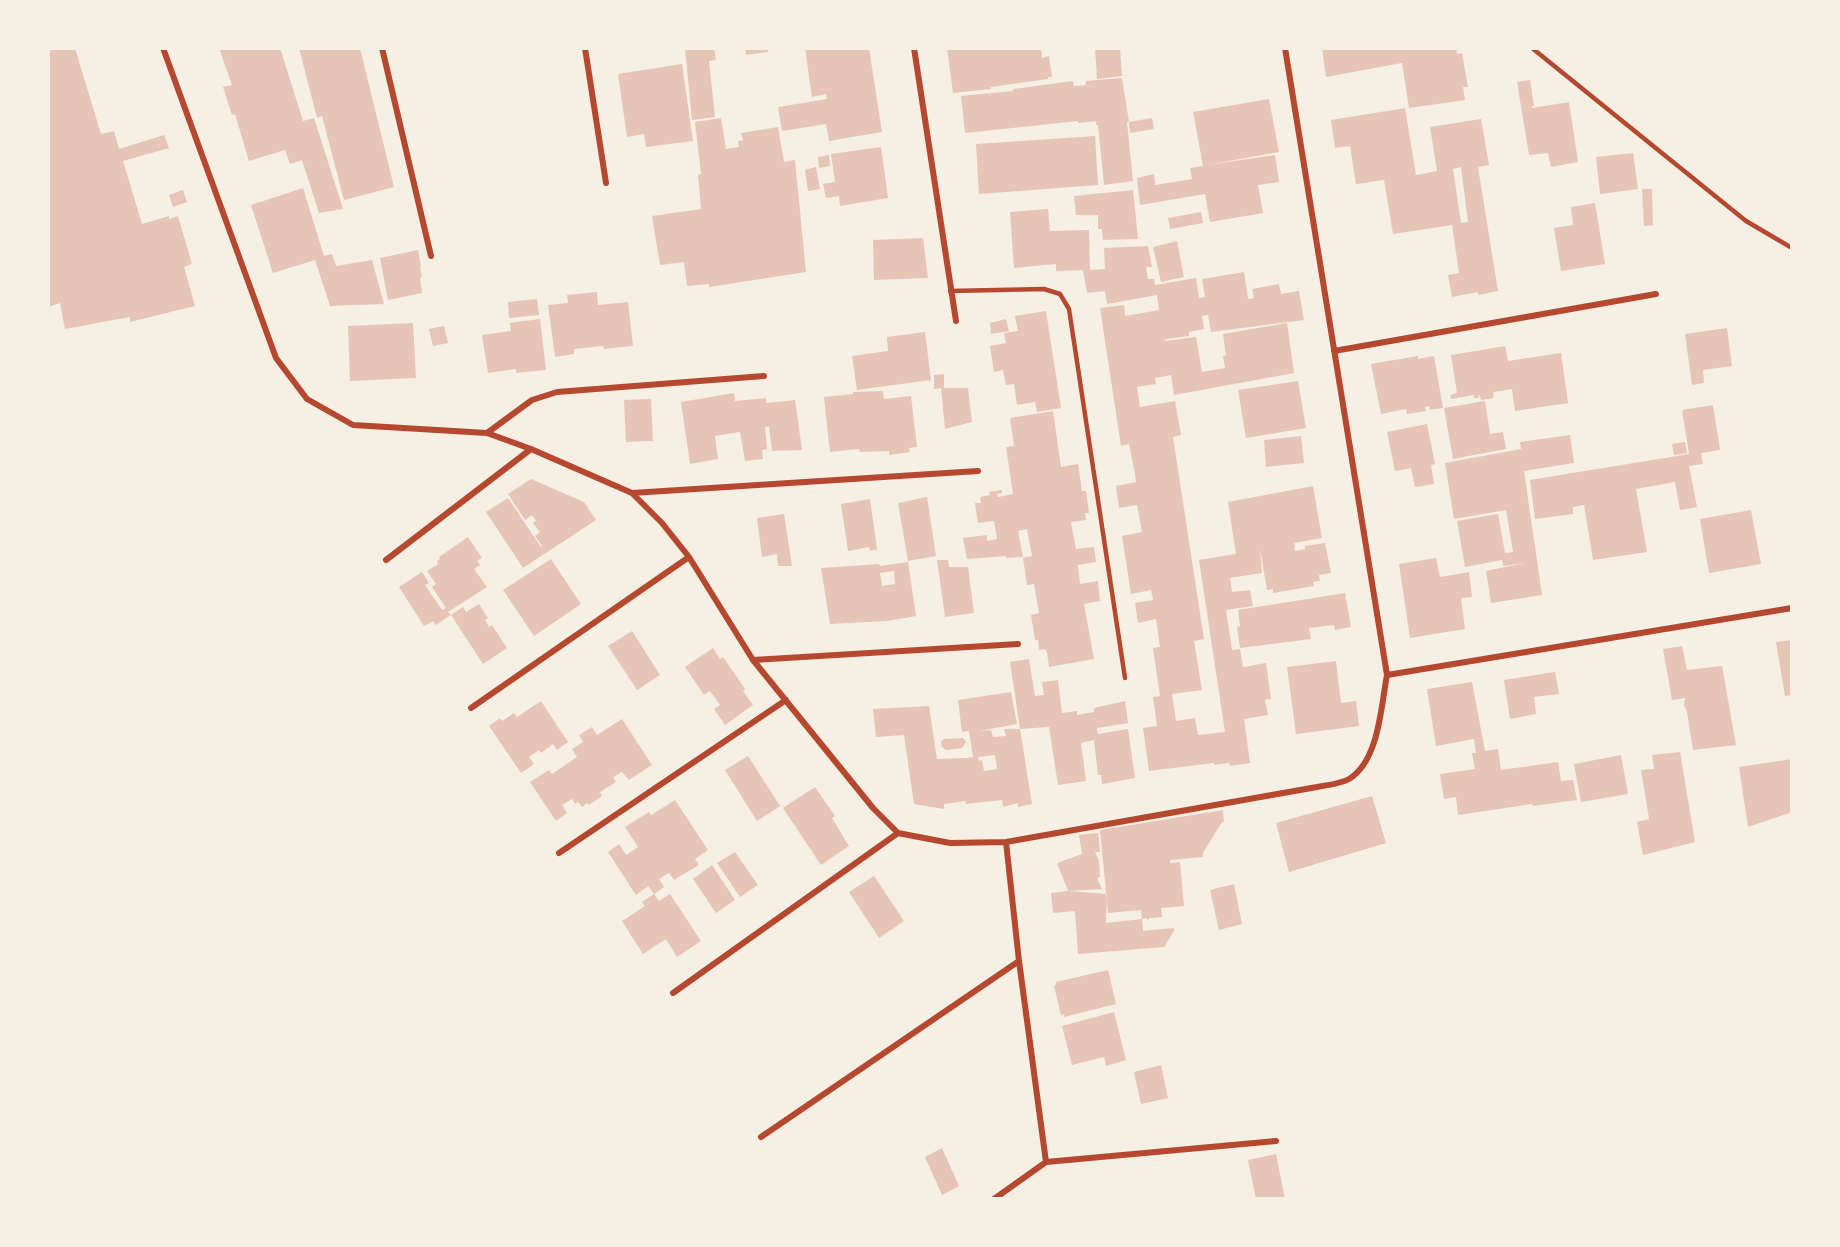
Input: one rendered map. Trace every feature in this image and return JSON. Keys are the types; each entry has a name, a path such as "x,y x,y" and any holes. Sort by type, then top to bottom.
{"street":[{"path":"163,48 276,358 307,399 352,425 487,433 531,449 632,494 662,523 689,557 753,660 873,808 898,833 950,843 1006,842 1317,788 1348,779 1366,764 1375,739 1386,675 1286,48"},
{"path":"382,48 431,256"},
{"path":"585,48 606,183"},
{"path":"914,48 956,321"},
{"path":"1334,351 1656,294"},
{"path":"487,433 532,400 557,392 764,376"},
{"path":"386,560 531,449"},
{"path":"632,494 978,471"},
{"path":"471,708 689,557"},
{"path":"1386,675 1792,608"},
{"path":"753,660 1018,644"},
{"path":"559,853 786,700"},
{"path":"673,993 898,833"},
{"path":"1006,842 1019,961 1046,1162"},
{"path":"761,1137 1019,961"},
{"path":"994,1199 1046,1162 1276,1141"}],"lane":[{"path":"1532,48 1746,221 1792,248"},
{"path":"950,291 1044,289 1060,294 1070,309 1125,678"}],"building":[{"path":"48,48 75,48 101,134 114,131 119,149 164,135 169,148 123,161 142,224 169,216 169,219 178,216 192,264 184,267 195,306 130,322 130,317 65,329 60,303 48,307"},
{"path":"219,48 280,48 303,121 314,118 343,209 319,213 302,160 290,164 285,150 249,161 235,114 232,115 223,87 232,85"},
{"path":"299,48 360,48 394,187 344,200 322,116 317,118"},
{"path":"714,48 716,60 709,61 715,117 692,120 685,49"},
{"path":"745,48 768,48 768,52 746,55"},
{"path":"805,48 869,48 882,132 829,141 826,124 782,131 778,107 827,99 826,94 812,97"},
{"path":"947,48 1041,48 1042,58 1049,56 1052,77 991,87 991,89 953,93"},
{"path":"1095,48 1120,48 1122,76 1097,79"},
{"path":"1322,48 1456,48 1457,54 1462,53 1468,87 1463,87 1465,100 1409,108 1402,63 1326,77"},
{"path":"682,64 693,141 646,147 644,134 627,137 618,74"},
{"path":"1122,78 1129,122 1127,122 1133,181 1104,185 1096,121 965,133 961,96 1013,91 1013,89 1073,81 1074,86 1086,85 1086,81"},
{"path":"1530,80 1534,106 1532,108 1569,102 1578,162 1551,167 1548,153 1529,155 1517,82"},
{"path":"1269,99 1279,152 1207,165 1275,155 1279,182 1258,185 1263,213 1210,222 1205,194 1140,205 1137,178 1154,174 1155,185 1192,179 1190,168 1203,166 1193,112"},
{"path":"1405,108 1416,175 1437,171 1430,127 1481,119 1489,165 1478,167 1498,291 1452,297 1448,275 1459,273 1452,225 1393,234 1384,180 1356,184 1350,146 1335,148 1331,120","holes":["1461,167 1468,222 1461,223 1453,169"]},
{"path":"721,118 726,149 739,147 738,141 743,140 741,133 778,127 784,162 795,160 806,272 709,287 709,284 687,286 684,262 660,265 652,216 701,209 698,175 701,174 695,122"},
{"path":"1152,118 1154,129 1130,133 1129,122"},
{"path":"1095,136 1098,185 979,194 976,144"},
{"path":"881,147 888,198 840,206 839,196 826,198 823,184 835,182 831,154"},
{"path":"1633,153 1638,189 1600,194 1596,157"},
{"path":"829,155 830,166 819,168 818,157"},
{"path":"816,167 820,189 808,191 805,170"},
{"path":"303,188 324,256 332,254 336,266 372,260 384,304 330,306 315,260 273,273 251,205"},
{"path":"1642,189 1652,189 1653,225 1644,226"},
{"path":"183,190 187,202 173,207 169,195"},
{"path":"1133,190 1138,239 1103,240 1102,229 1098,229 1098,215 1076,215 1074,196"},
{"path":"1595,203 1605,264 1561,271 1554,228 1573,225 1571,207"},
{"path":"1048,209 1050,231 1089,230 1090,270 1105,269 1104,248 1148,246 1152,267 1146,267 1148,279 1154,279 1155,285 1196,278 1199,298 1205,297 1202,279 1244,272 1248,299 1254,298 1252,289 1279,284 1281,294 1299,291 1304,320 1211,332 1208,315 1202,316 1204,329 1189,332 1189,336 1165,339 1165,341 1196,337 1202,372 1225,368 1223,334 1287,323 1294,373 1174,395 1171,375 1155,378 1156,384 1137,387 1140,407 1175,401 1181,435 1173,437 1204,639 1194,641 1202,690 1172,694 1176,721 1195,718 1198,735 1225,732 1199,560 1236,554 1228,502 1313,486 1322,538 1294,543 1295,551 1305,549 1305,546 1325,543 1331,573 1319,575 1320,581 1313,582 1314,586 1273,593 1273,589 1267,590 1260,549 1262,573 1230,578 1232,592 1250,590 1253,606 1226,610 1232,650 1240,649 1243,667 1266,663 1271,699 1265,700 1268,715 1244,719 1250,763 1230,766 1229,763 1214,765 1214,763 1149,771 1143,728 1157,726 1153,697 1160,696 1153,648 1160,647 1156,619 1138,623 1135,603 1153,600 1151,590 1131,594 1122,536 1142,532 1137,505 1119,508 1116,486 1136,482 1129,444 1121,446 1100,308 1124,305 1125,316 1159,310 1157,295 1107,304 1105,291 1087,293 1083,270 1056,271 1056,264 1014,268 1010,212"},
{"path":"1201,212 1203,223 1170,229 1168,218"},
{"path":"923,238 928,278 874,280 873,240"},
{"path":"1177,241 1184,277 1161,282 1153,247"},
{"path":"418,250 422,293 388,300 380,258"},
{"path":"597,292 598,305 628,302 633,346 574,349 574,354 555,357 548,305 568,303 567,295"},
{"path":"537,299 539,315 509,318 508,302"},
{"path":"1046,311 1061,408 1037,412 1035,402 1017,405 1014,384 1006,385 1003,370 994,372 990,346 1006,343 1004,333 1018,331 1015,316"},
{"path":"540,319 546,370 516,373 516,369 488,373 482,335 511,331 510,323"},
{"path":"1006,319 1009,331 991,334 990,323"},
{"path":"413,323 416,378 350,381 348,326"},
{"path":"444,326 448,343 433,346 429,329"},
{"path":"1727,328 1732,366 1703,370 1704,383 1692,385 1685,334"},
{"path":"925,332 931,380 857,390 852,356 888,351 887,337"},
{"path":"1505,346 1508,361 1561,353 1568,403 1515,411 1512,389 1493,392 1494,398 1481,400 1479,394 1478,398 1474,398 1474,395 1451,399 1450,395 1457,393 1451,355"},
{"path":"1418,356 1418,359 1434,356 1443,408 1430,410 1429,406 1425,407 1426,411 1407,414 1406,409 1381,414 1371,364"},
{"path":"944,374 944,388 968,388 972,422 945,429 941,388 934,389 934,375"},
{"path":"1298,381 1306,428 1246,438 1238,390"},
{"path":"883,391 884,399 911,396 917,447 909,448 910,452 889,455 889,451 860,452 859,449 830,452 824,397 853,394 853,392"},
{"path":"734,393 735,401 766,398 766,403 795,400 802,450 772,451 769,426 765,427 767,449 762,450 763,459 745,461 740,432 715,436 718,459 690,464 681,402"},
{"path":"651,399 653,441 626,442 624,400"},
{"path":"1485,401 1490,434 1503,432 1506,449 1453,459 1444,408"},
{"path":"1713,405 1720,450 1701,453 1703,464 1689,466 1697,507 1680,510 1675,482 1636,489 1647,552 1593,560 1584,505 1573,507 1573,514 1535,519 1530,480 1689,454 1682,410"},
{"path":"1053,411 1061,467 1078,464 1082,491 1086,491 1089,513 1085,513 1086,520 1071,522 1076,549 1094,547 1096,562 1078,565 1080,584 1098,581 1100,601 1084,604 1094,659 1049,667 1047,652 1045,649 1039,650 1038,640 1035,640 1031,615 1039,613 1034,584 1027,585 1023,558 1032,556 1027,529 1018,531 1023,557 967,559 963,538 987,535 987,541 997,539 994,521 978,523 975,503 981,503 980,497 990,495 989,492 1002,490 1002,493 997,494 998,497 1013,494 1006,447 1014,446 1010,418"},
{"path":"1427,424 1435,464 1431,465 1434,484 1415,487 1411,468 1395,471 1387,432"},
{"path":"1570,435 1574,463 1524,471 1542,595 1491,603 1486,571 1524,563 1503,566 1502,560 1465,567 1457,521 1498,514 1505,553 1513,552 1506,510 1454,519 1445,463 1521,449 1520,442"},
{"path":"1301,436 1304,463 1266,467 1264,440"},
{"path":"1685,442 1687,453 1674,455 1672,444"},
{"path":"531,479 584,502 596,520 523,568 486,512 508,498 541,547 535,536 540,532 533,523 536,521 532,515 525,520 508,494"},
{"path":"927,497 936,556 908,561 898,503"},
{"path":"870,499 877,549 870,551 869,547 848,551 841,504"},
{"path":"1751,510 1761,564 1709,573 1700,519"},
{"path":"784,514 792,566 778,566 777,554 762,557 757,518"},
{"path":"468,537 482,558 477,561 480,565 474,569 487,587 448,612 451,615 436,625 433,621 424,626 399,587 422,572 429,583 425,585 442,610 446,608 432,587 436,584 427,571 438,564 439,557"},
{"path":"1436,558 1440,577 1469,572 1472,597 1461,598 1465,629 1410,638 1399,564"},
{"path":"551,559 581,604 534,636 503,590"},
{"path":"937,560 948,560 949,567 968,567 974,613 945,617"},
{"path":"908,562 916,616 887,621 830,624 821,568 879,564 880,566","holes":["894,571 895,584 882,586 880,573"]},
{"path":"1345,593 1351,627 1335,630 1334,625 1309,628 1311,639 1240,648 1237,627 1240,626 1238,610"},
{"path":"479,604 488,618 485,620 489,627 492,625 507,648 483,664 451,615 463,607 466,612"},
{"path":"632,631 660,675 637,690 608,646"},
{"path":"1792,640 1792,695 1785,696 1776,642"},
{"path":"1682,646 1687,670 1722,666 1736,745 1693,750 1684,705 1685,698 1672,700 1663,649"},
{"path":"713,648 720,659 723,657 753,705 725,725 714,709 720,705 710,691 704,695 685,667"},
{"path":"1029,659 1035,696 1044,695 1042,682 1058,680 1062,713 1077,711 1077,715 1094,712 1094,708 1125,701 1128,723 1097,728 1098,734 1128,729 1135,778 1102,784 1101,775 1098,775 1094,740 1081,743 1086,781 1058,785 1049,727 1020,729 1010,662"},
{"path":"1336,661 1341,703 1356,701 1359,726 1296,734 1287,667"},
{"path":"1555,672 1559,694 1534,697 1536,714 1510,719 1504,680"},
{"path":"1472,682 1485,751 1498,749 1501,770 1558,762 1561,781 1573,780 1577,800 1458,815 1456,797 1444,799 1440,774 1475,769 1472,753 1476,753 1474,739 1436,746 1427,689"},
{"path":"1011,692 1017,724 979,731 991,730 993,737 1006,736 1004,729 1020,729 1032,804 1018,807 1018,803 1003,807 1002,800 966,804 965,801 944,804 944,809 914,804 904,735 876,737 873,709 929,706 937,759 973,757 969,731 962,732 958,700","holes":["995,755 997,769 984,771 982,760 979,761 978,757"]},
{"path":"541,701 568,742 557,750 553,744 541,753 539,750 529,757 534,764 521,773 489,726 500,718 502,721 514,713 517,717"},
{"path":"622,719 652,765 629,780 622,772 613,777 616,782 600,792 602,796 589,805 587,803 582,807 578,802 575,804 572,799 562,805 567,813 556,821 530,782 549,770 552,774 577,757 572,749 583,742 579,735 592,727 597,735"},
{"path":"963,738 966,742 962,748 946,750 942,747 941,742 944,739"},
{"path":"1680,752 1695,842 1643,855 1637,822 1649,819 1641,770 1654,769 1652,755"},
{"path":"1621,755 1628,794 1581,802 1574,764"},
{"path":"748,756 780,806 757,821 725,770"},
{"path":"1792,759 1792,812 1748,827 1739,767"},
{"path":"815,787 835,816 832,818 849,846 821,865 783,808"},
{"path":"1372,796 1386,843 1289,872 1276,823"},
{"path":"675,800 708,850 695,859 699,865 674,880 669,873 659,879 664,887 654,894 648,886 636,895 608,852 619,844 626,855 638,847 625,827"},
{"path":"1223,810 1224,822 1203,853 1203,857 1170,860 1170,863 1180,862 1184,906 1161,908 1162,917 1147,920 1147,918 1142,919 1141,910 1108,913 1100,830"},
{"path":"1098,833 1100,852 1095,852 1099,861 1100,877 1097,878 1102,889 1068,891 1057,863 1082,854 1079,835"},
{"path":"735,852 758,885 740,897 717,863"},
{"path":"712,865 735,900 716,913 693,879"},
{"path":"874,876 904,921 879,938 849,892"},
{"path":"1234,884 1242,924 1219,930 1210,890"},
{"path":"1068,891 1107,894 1106,923 1142,919 1143,931 1174,928 1174,931 1164,947 1078,954 1075,911 1053,913 1051,893"},
{"path":"654,894 659,901 670,894 701,941 677,957 666,939 643,954 622,921 645,906 642,902"},
{"path":"1108,970 1116,1004 1064,1017 1064,1014 1061,1015 1054,986 1056,982"},
{"path":"1114,1012 1126,1060 1106,1066 1104,1057 1072,1065 1062,1026"},
{"path":"1161,1065 1168,1098 1141,1104 1134,1072"},
{"path":"942,1148 959,1186 942,1195 925,1157"},
{"path":"1276,1154 1285,1199 1256,1199 1248,1160"}]}
